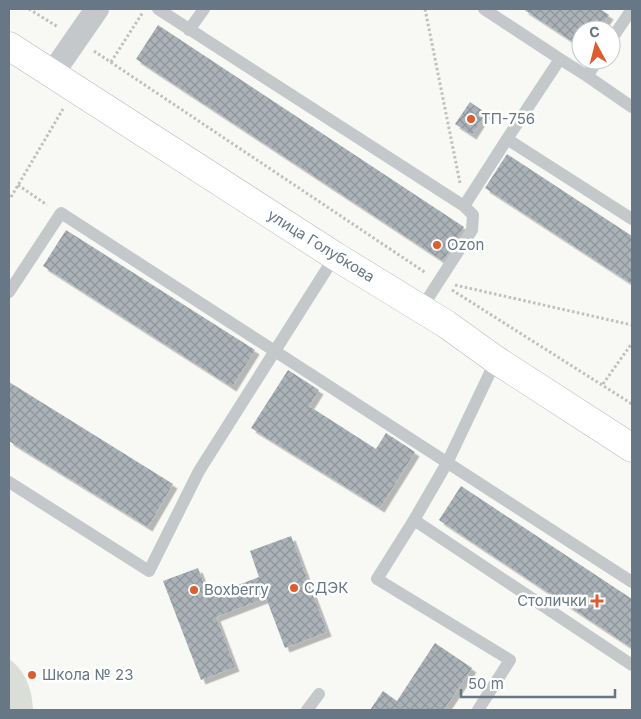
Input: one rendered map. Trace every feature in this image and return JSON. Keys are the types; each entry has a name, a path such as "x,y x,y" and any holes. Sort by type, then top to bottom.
{"main road":[{"name":"улица Голубкова","path":"9,46 335,256 421,309 632,448"}],"street":[{"path":"52,74 98,9"}],"lane":[{"path":"158,9 464,206 473,215 472,230 421,309"},
{"path":"189,30 204,9"},
{"path":"484,9 632,107"},
{"path":"621,25 632,9"},
{"path":"464,206 560,59"},
{"path":"587,76 591,70"},
{"path":"507,139 632,219"},
{"path":"9,292 60,213 632,582"},
{"path":"9,482 149,571 199,471 335,256"},
{"path":"478,710 510,660 377,579 447,463 496,360"},
{"path":"414,520 632,665"},
{"path":"306,710 319,694"}],"path":[{"path":"29,9 439,281 632,404"},
{"path":"111,62 145,9"},
{"path":"425,9 464,206"},
{"path":"11,197 63,108"},
{"path":"18,185 60,213"},
{"path":"439,281 632,325"},
{"path":"603,384 632,343"}],"shaded area":[{"path":"9,659 24,675 31,695 33,710 9,710"}],"building":[{"path":"523,9 600,9 609,15 606,20 571,20 571,40"},
{"path":"158,25 464,227 443,261 136,59"},
{"name":"ТП-756","path":"470,102 486,113 472,135 455,124"},
{"path":"507,154 632,236 632,284 485,188"},
{"path":"66,230 255,350 232,387 43,266"},
{"path":"288,370 319,390 309,406 376,449 386,433 415,452 380,508 251,428"},
{"path":"9,382 173,484 148,527 9,441"},
{"path":"461,486 632,599 632,648 439,520"},
{"path":"291,536 327,632 285,648 266,598 216,617 235,667 201,680 163,581 198,568 209,596 259,577 250,551"},
{"path":"435,643 472,668 444,710 370,710 383,691 397,701"}],"place":[{"name":"ТП-756","path":"471,119"},
{"name":"Ozon","path":"437,245"},
{"name":"СДЭК","path":"294,588"},
{"name":"Boxberry","path":"194,590"},
{"name":"Столички","path":"597,601"},
{"name":"Школа № 23","path":"32,675"}]}
